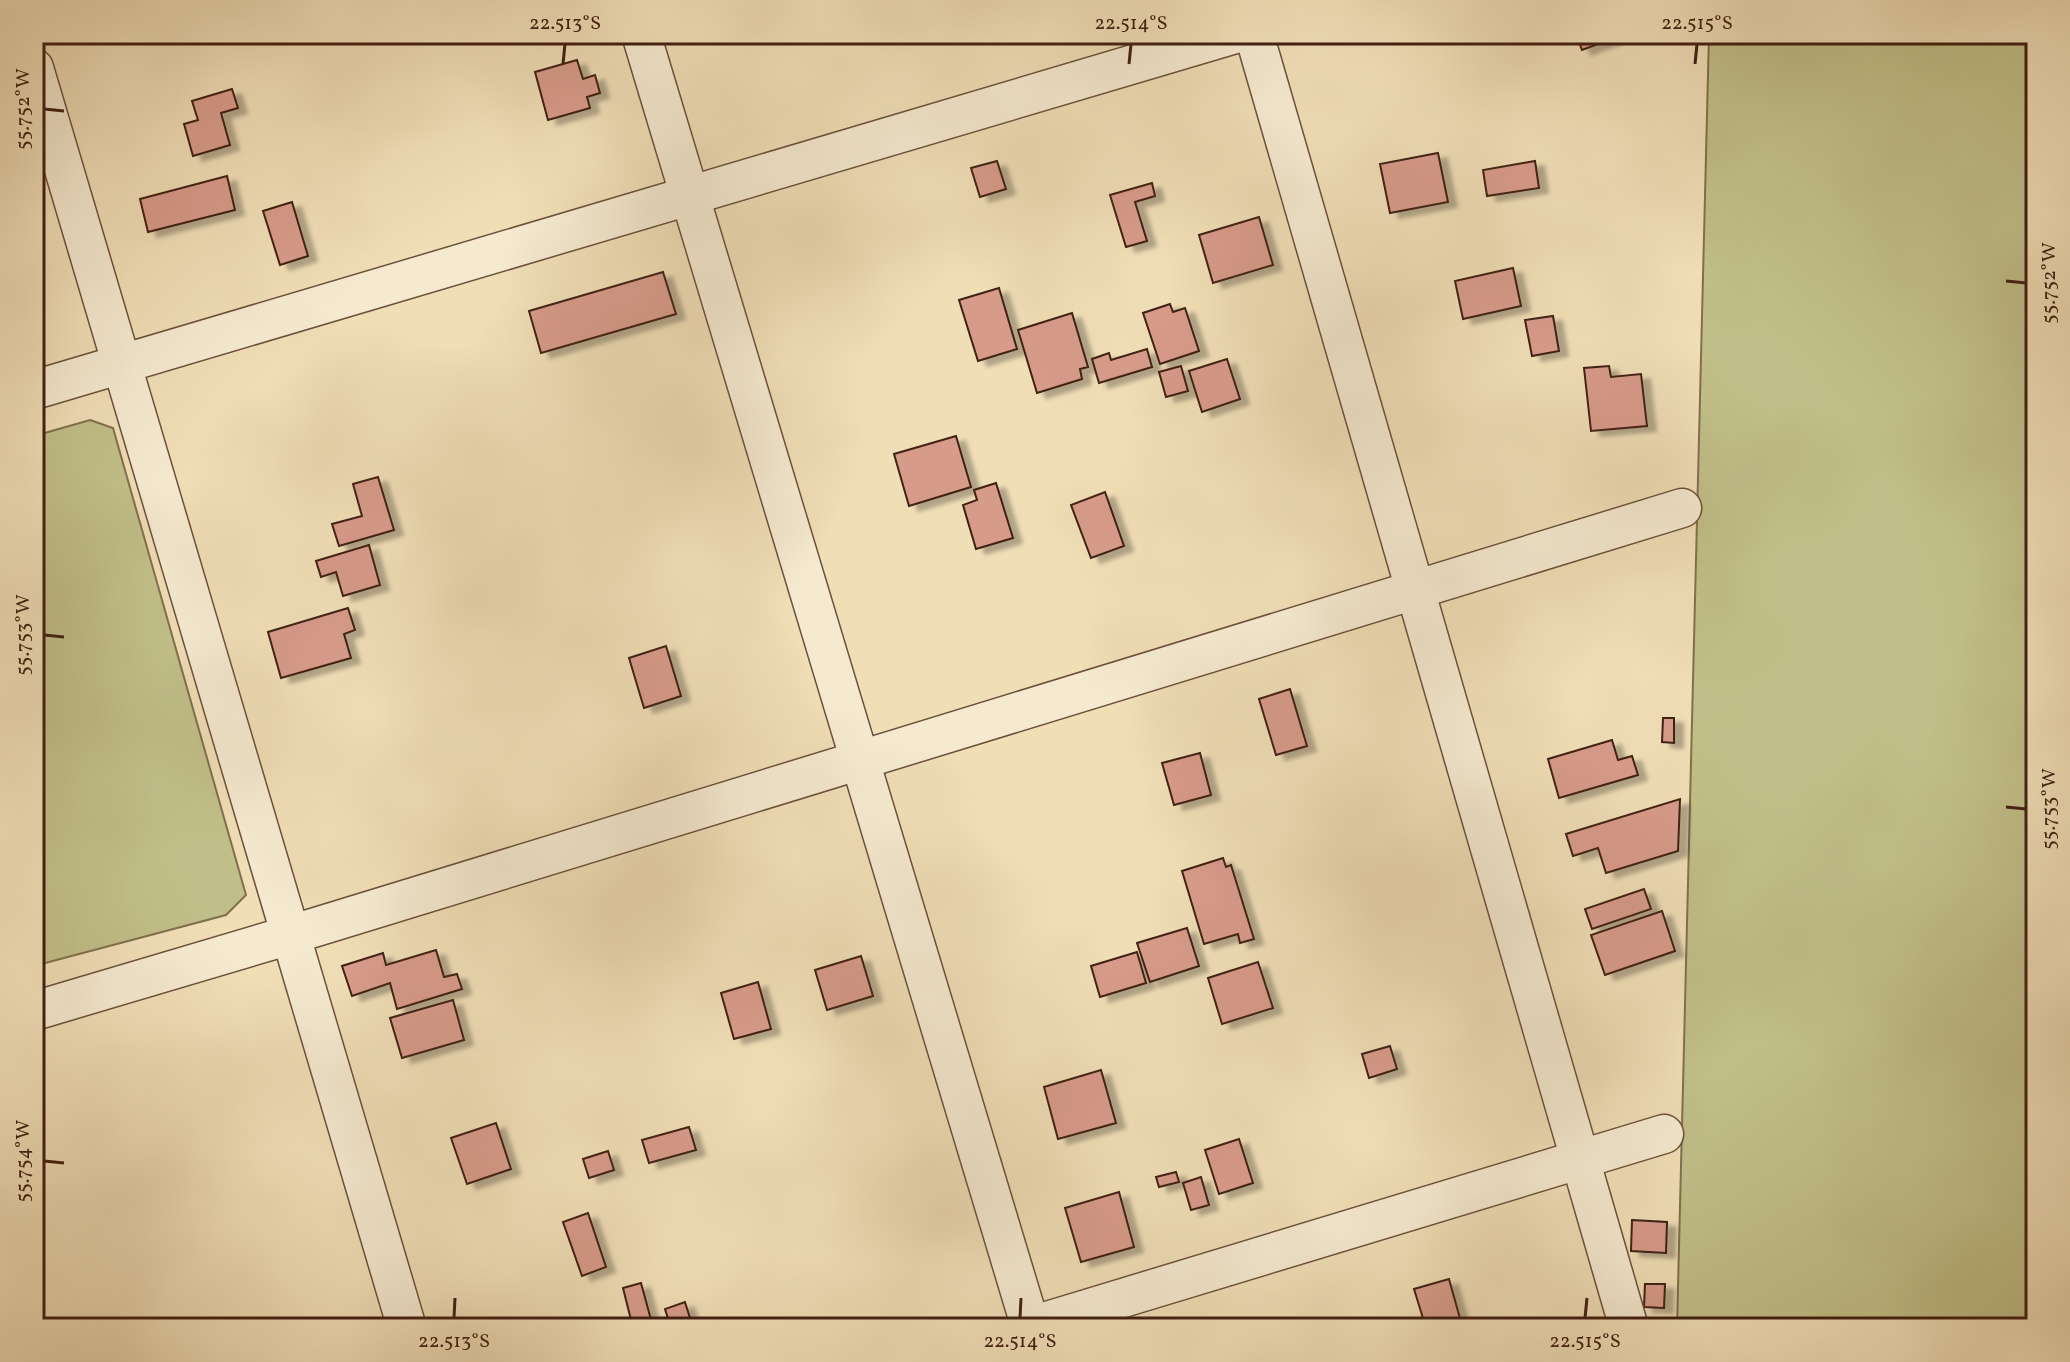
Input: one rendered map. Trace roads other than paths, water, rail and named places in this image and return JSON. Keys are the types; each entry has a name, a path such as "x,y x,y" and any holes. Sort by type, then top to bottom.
{"street":[{"path":"641,34 1028,1327 1664,1134"},
{"path":"34,390 1235,34"},
{"path":"1254,34 1629,1328"},
{"path":"34,68 407,1328"},
{"path":"34,1011 1682,508"}]}
